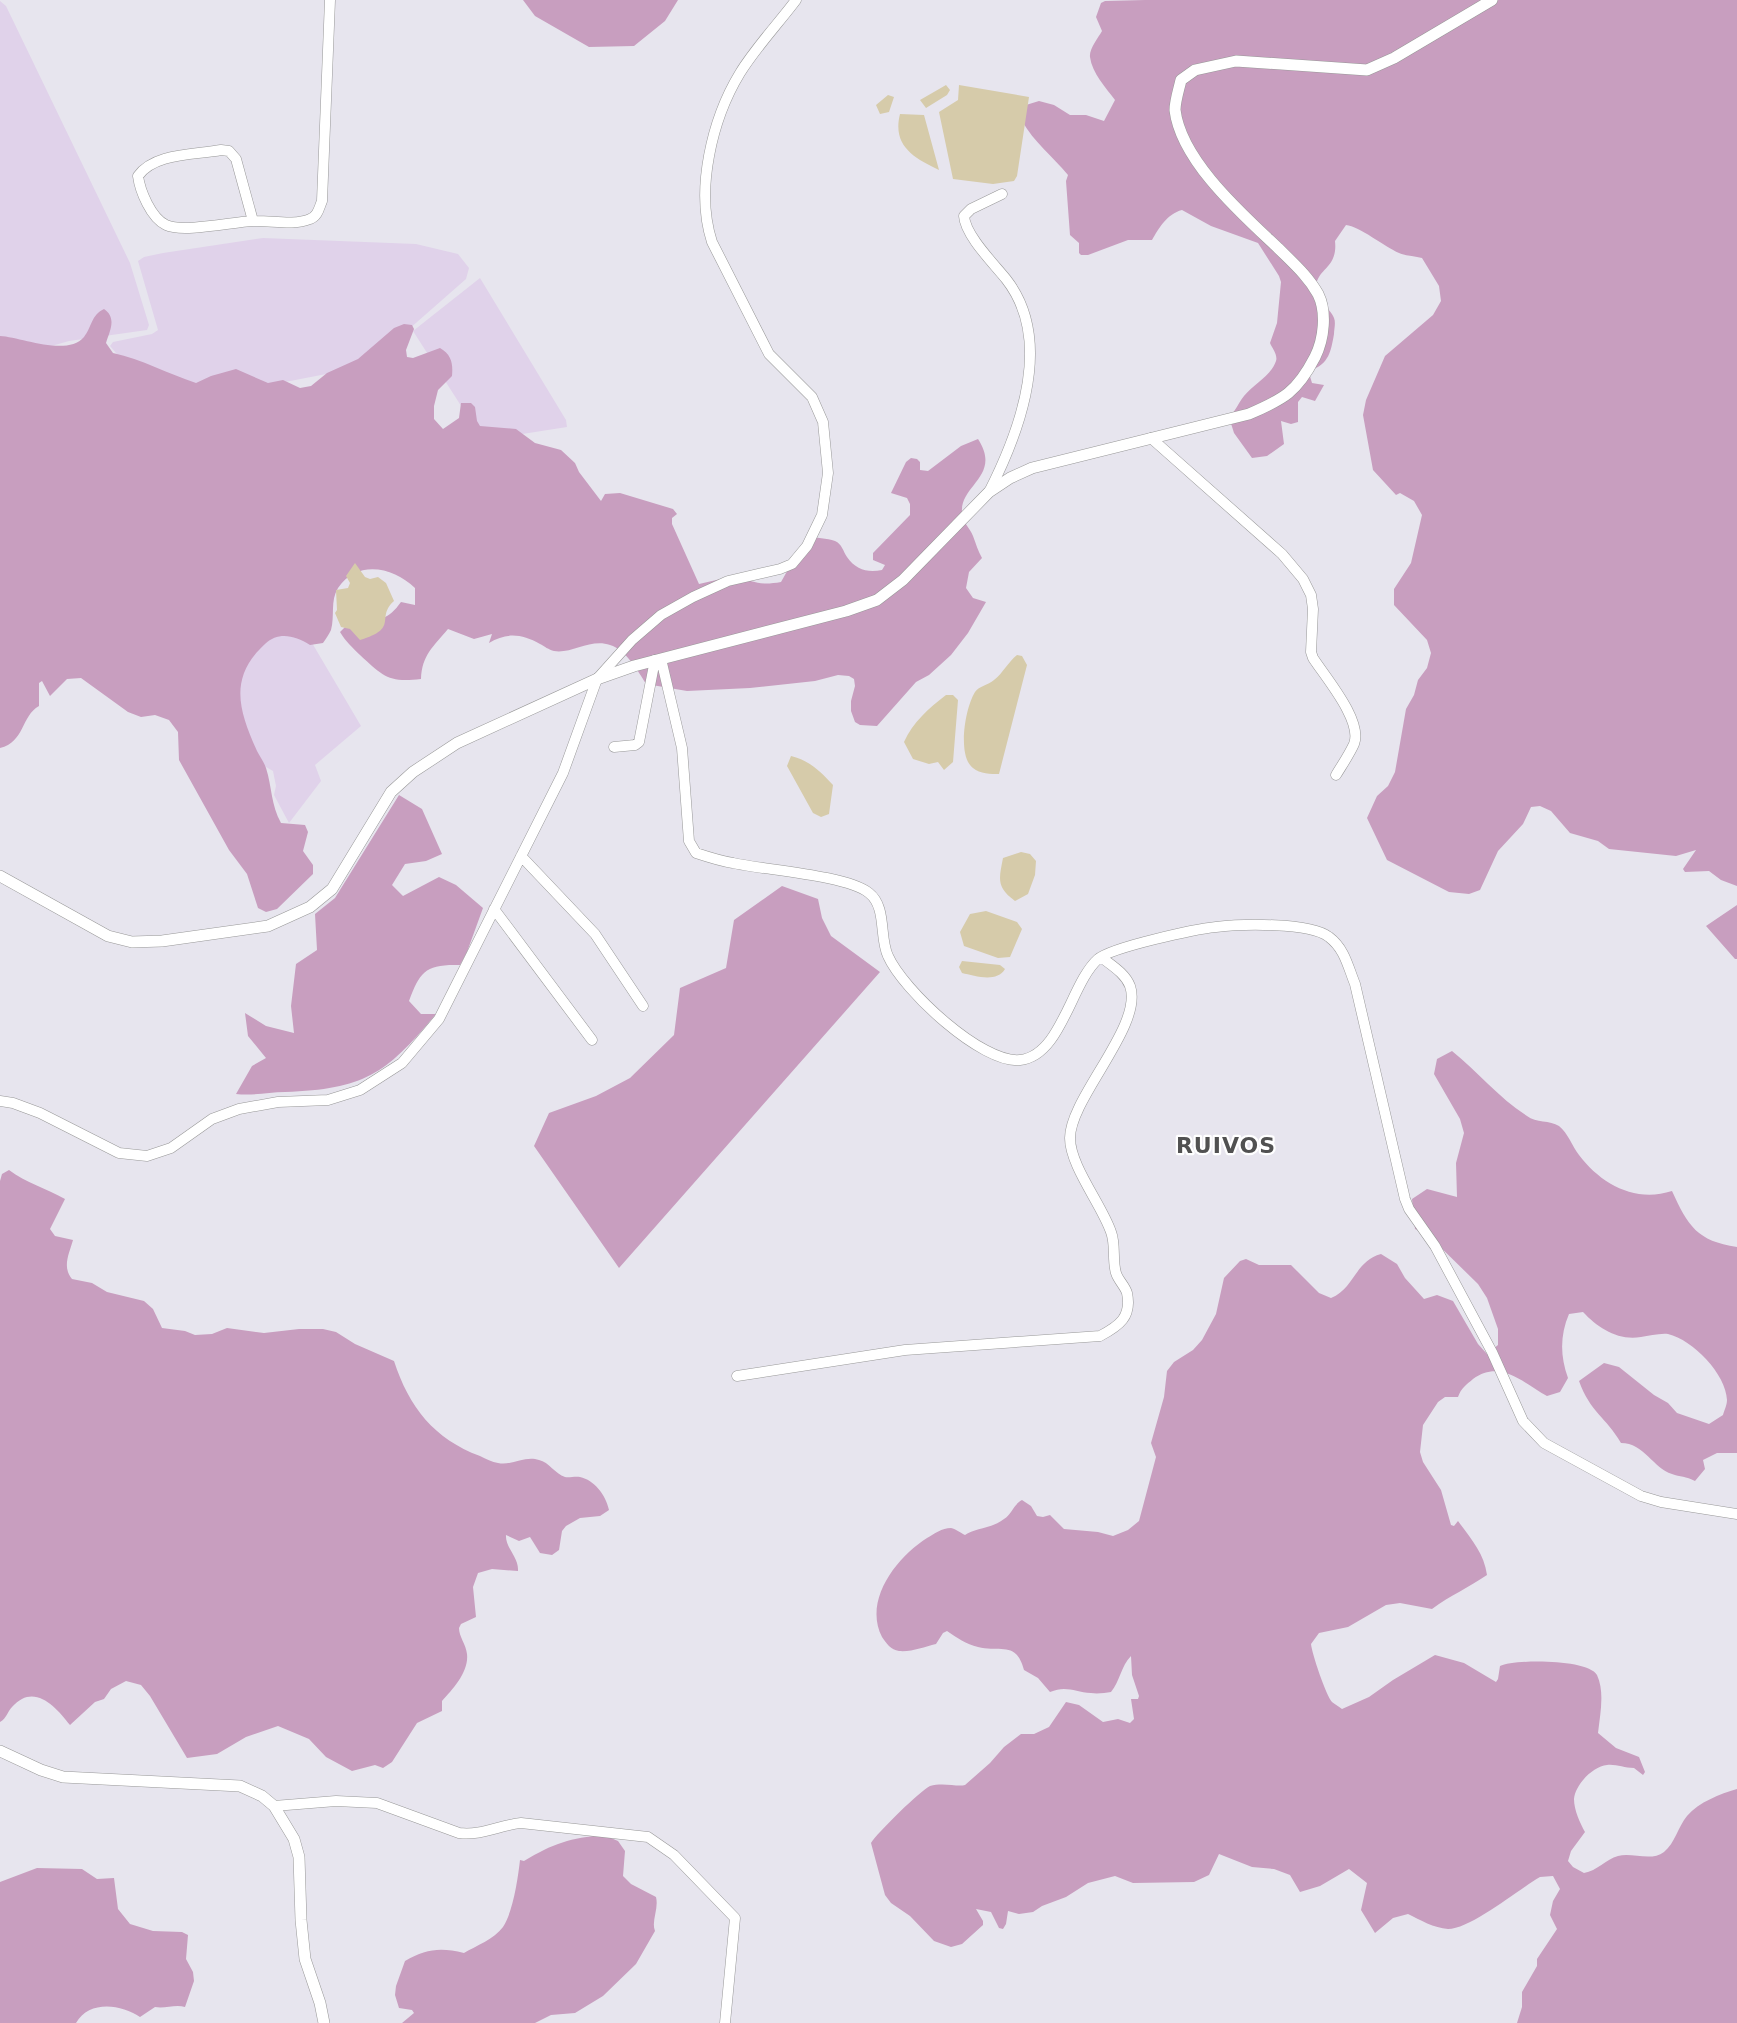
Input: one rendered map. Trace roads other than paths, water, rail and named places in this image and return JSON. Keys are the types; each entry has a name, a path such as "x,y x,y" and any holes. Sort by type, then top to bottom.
{"street":[{"path":"253,221 236,159 229,151 221,150 154,162 144,168 138,176 139,185 155,216 164,224 177,228 253,221 302,222 312,219 317,214 322,201 330,0"},
{"path":"0,1101 13,1103 40,1113 119,1153 146,1156 171,1148 212,1119 239,1110 278,1102 328,1100 360,1090 402,1063 438,1019 494,910 563,773 597,679 632,640 662,615 693,597 728,581 780,569 792,564 807,546 822,515 828,473 823,422 812,397 769,354 712,242 706,224 705,174 720,116 740,73 796,0"},
{"path":"0,876 108,936 132,942 162,941 268,926 310,907 332,889 390,792 413,772 457,743 597,679 658,659 846,611 877,600 903,580 988,492 1032,468 1249,414 1280,401 1304,379 1319,350 1324,313 1318,295 1306,275 1220,192 1187,146 1175,110 1181,80 1196,70 1236,61 1367,70 1394,58 1492,0"},
{"path":"988,492 1011,446 1030,368 1031,344 1025,317 1010,284 968,231 964,216 971,209 1002,194"},
{"path":"1151,438 1282,554 1303,579 1311,595 1313,608 1311,652 1313,658 1354,724 1354,744 1336,775"},
{"path":"614,747 635,745 639,742 658,659"},
{"path":"658,659 682,748 690,841 696,853 731,863 852,884 870,893 879,906 887,955 898,972 926,1004 972,1043 1001,1059 1022,1060 1040,1051 1057,1032 1090,967 1101,957 1117,949 1216,927 1291,926 1328,935 1343,951 1355,984 1404,1198 1409,1209 1435,1246 1492,1352 1523,1421 1544,1443 1641,1496 1661,1502 1737,1514"},
{"path":"521,856 595,934 643,1006"},
{"path":"494,910 592,1040"},
{"path":"737,1376 905,1350 1100,1336 1112,1330 1125,1319 1127,1292 1116,1273 1111,1230 1075,1159 1070,1138 1076,1117 1126,1022 1131,1002 1130,986 1121,972 1101,957"},
{"path":"0,1751 41,1770 63,1777 240,1786 262,1796 274,1806 294,1839 300,1857 301,1920 305,1959 320,2003 324,2023"},
{"path":"274,1806 336,1801 377,1803 459,1833 472,1835 510,1824 521,1823 648,1837 674,1855 735,1918 725,2023"}],"district":[{"name":"RUIVOS","path":"1226,1145"}]}
